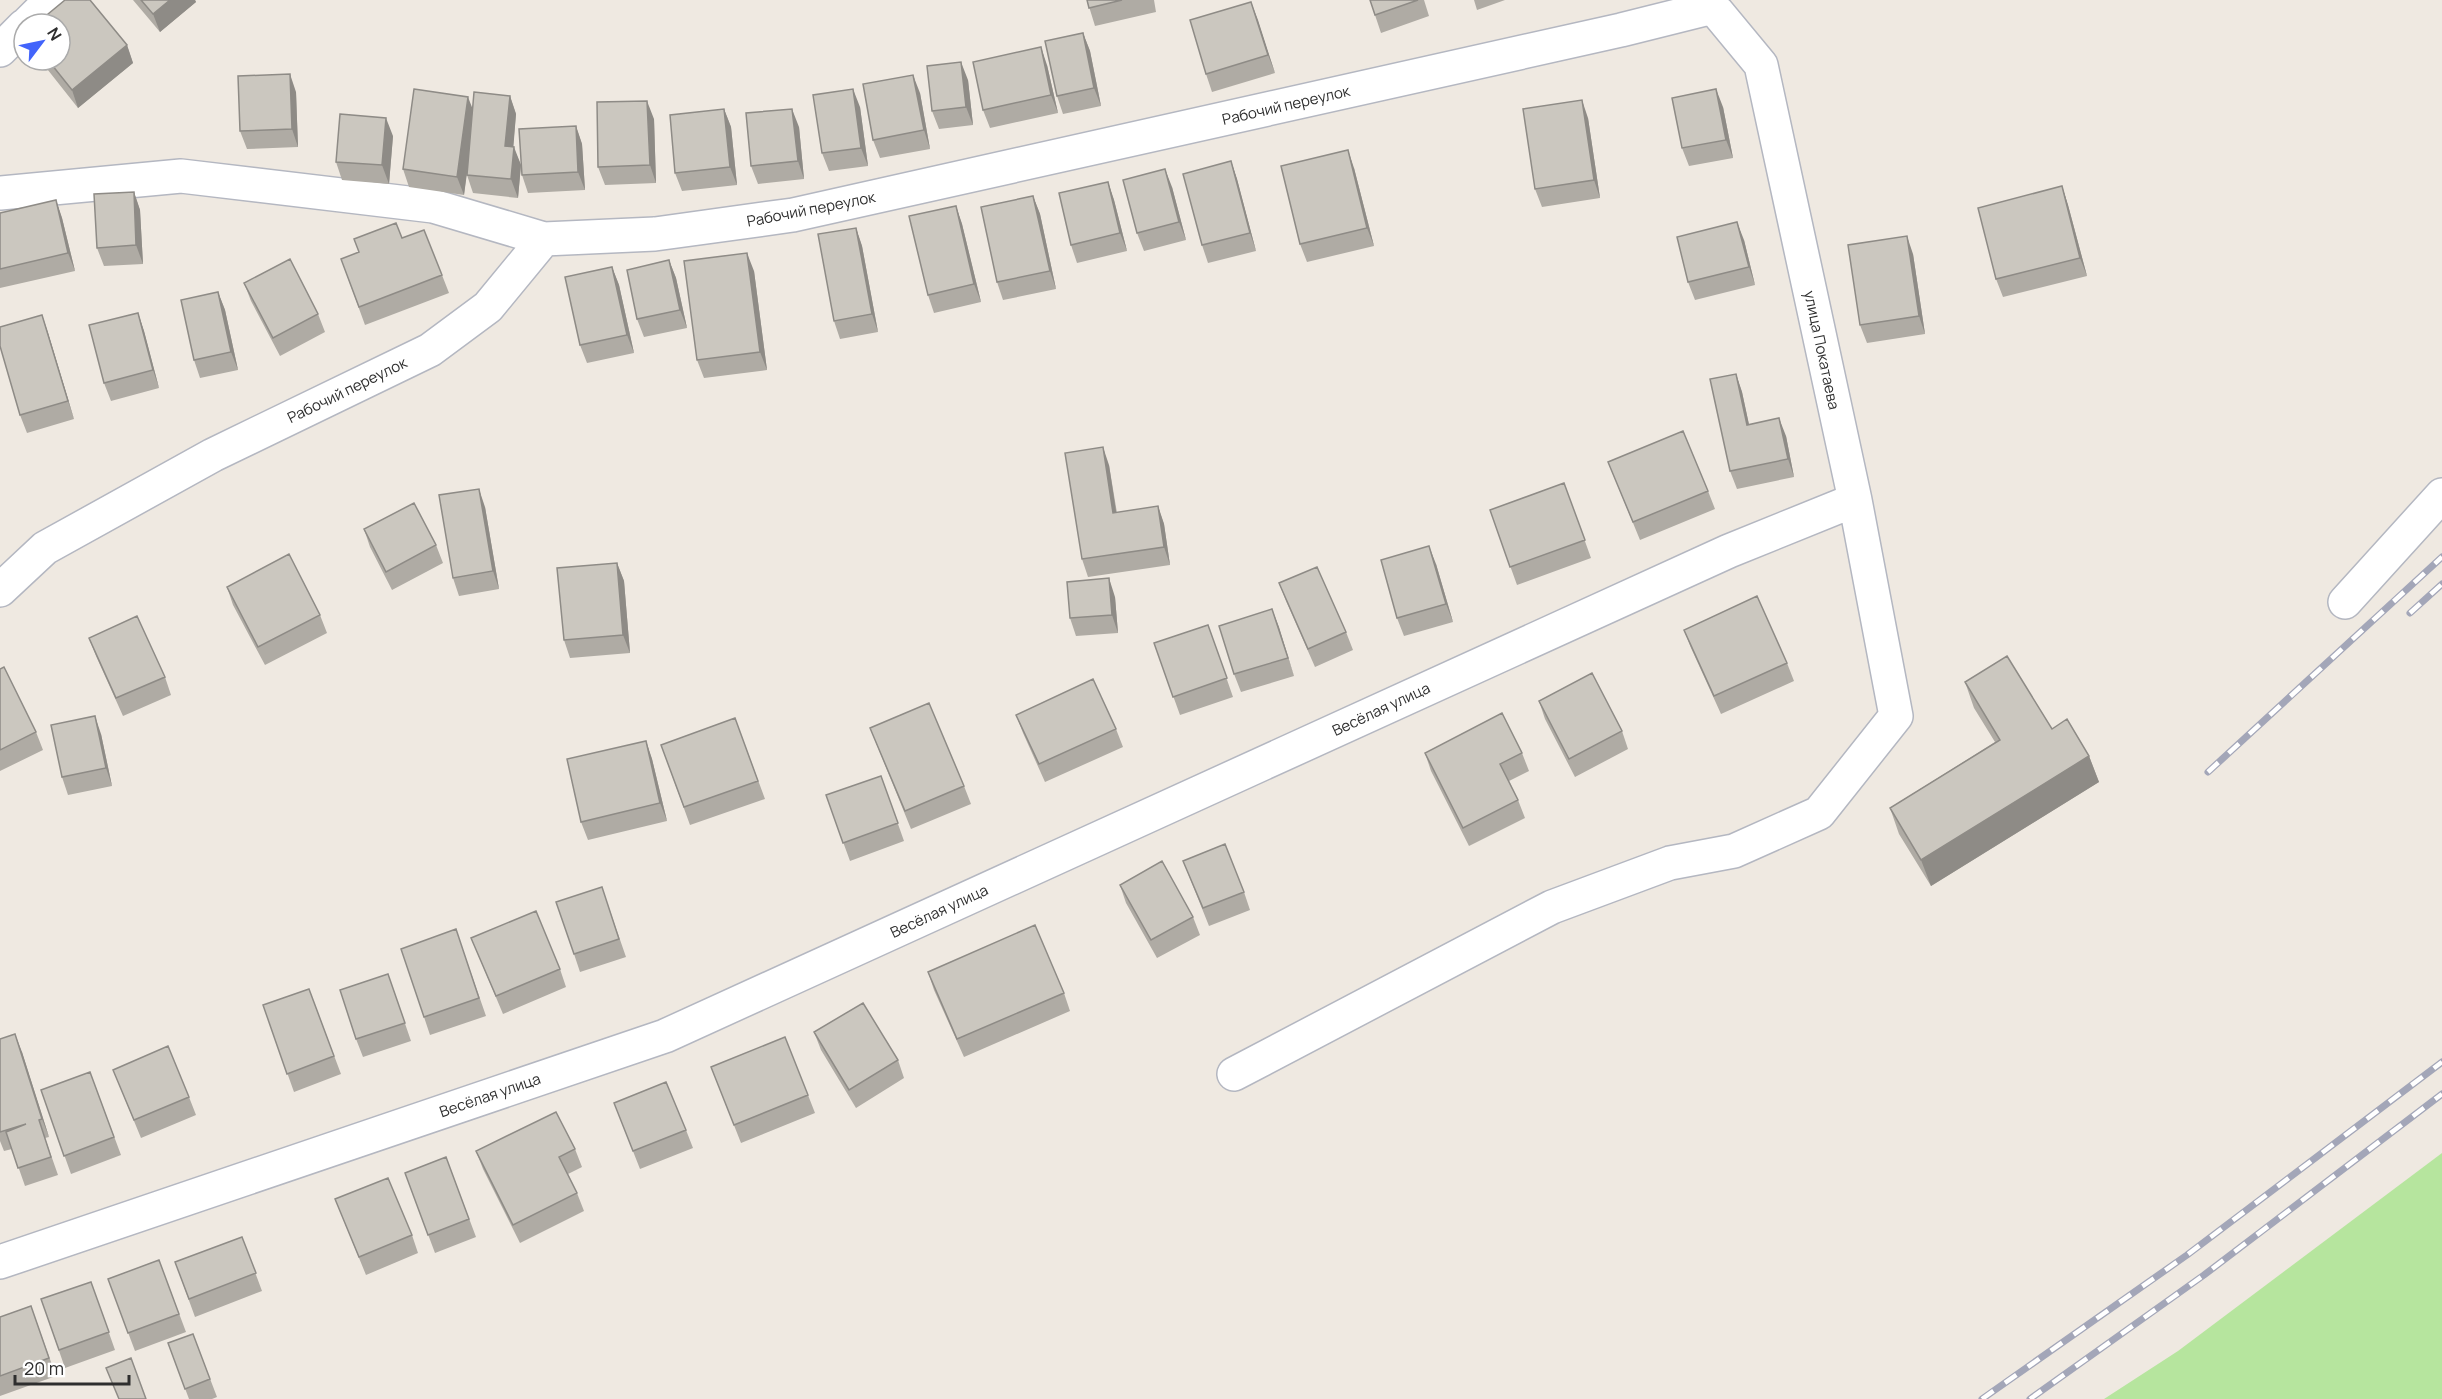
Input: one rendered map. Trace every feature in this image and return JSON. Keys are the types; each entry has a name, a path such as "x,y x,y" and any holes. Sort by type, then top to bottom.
{"street":[{"path":"39,12 51,0"},
{"name":"Рабочий переулок","path":"0,590 45,548 213,455 430,350 488,306 544,239 655,234 793,215 1621,30 1713,3"},
{"name":"улица Покатаева","path":"1234,1074 1552,907 1670,863 1734,851 1819,813 1896,716 1855,500 1761,65 1713,3"},
{"path":"0,50 12,38"},
{"path":"0,193 181,176 433,206 544,239"},
{"path":"2345,602 2442,495"},
{"name":"Весёлая улица","path":"0,1262 665,1036 1729,550 1855,500"}],"green space":[{"path":"2442,1153 2442,1399 2104,1399 2178,1351"}],"building":[{"path":"65,0 90,0 127,45 72,90 58,72 72,72 72,12 50,12"},
{"path":"141,0 170,0 153,14"},
{"path":"1087,0 1122,0 1089,8"},
{"path":"1370,0 1418,0 1375,15"},
{"path":"1251,2 1268,55 1206,74 1190,20"},
{"path":"1083,33 1094,88 1057,96 1045,41"},
{"path":"1041,47 1051,95 983,110 973,62"},
{"path":"961,62 966,107 932,111 927,66"},
{"path":"290,74 292,129 240,131 238,76"},
{"path":"913,75 924,130 873,140 863,84"},
{"path":"414,89 468,97 457,177 403,169"},
{"path":"853,89 861,148 822,153 813,95"},
{"path":"1716,89 1726,140 1682,148 1672,98"},
{"path":"474,92 510,96 505,146 514,147 511,179 467,175"},
{"path":"1582,100 1594,180 1535,189 1523,109"},
{"path":"647,101 650,165 598,167 597,102"},
{"path":"724,109 730,167 675,173 670,115"},
{"path":"792,109 798,161 751,166 746,113"},
{"path":"340,114 386,118 382,165 336,162"},
{"path":"576,126 578,172 522,175 519,129"},
{"path":"1348,150 1367,228 1300,244 1281,166"},
{"path":"1231,161 1250,233 1202,245 1183,174"},
{"path":"1165,169 1179,222 1137,233 1123,180"},
{"path":"1108,182 1120,233 1071,245 1059,193"},
{"path":"2062,186 2080,258 1996,279 1978,208"},
{"path":"134,192 136,245 97,248 94,194"},
{"path":"1033,196 1050,271 997,282 981,207"},
{"path":"56,200 68,253 0,269 0,213"},
{"path":"956,206 974,284 928,295 909,216"},
{"path":"1737,222 1749,267 1688,282 1677,237"},
{"path":"396,223 402,238 424,230 442,275 359,307 341,259 359,252 354,239"},
{"path":"856,228 872,314 834,321 818,234"},
{"path":"1907,236 1919,316 1860,325 1848,245"},
{"path":"747,253 760,352 697,360 684,261"},
{"path":"290,259 318,314 273,338 244,283"},
{"path":"669,260 680,310 637,319 627,270"},
{"path":"612,267 627,335 580,345 565,277"},
{"path":"218,292 231,352 194,360 181,300"},
{"path":"138,313 153,370 104,383 89,325"},
{"path":"42,315 68,401 20,415 0,346 0,327"},
{"path":"1736,374 1747,425 1779,418 1788,459 1730,471 1710,379"},
{"path":"1683,431 1708,491 1633,522 1608,462"},
{"path":"1103,447 1113,513 1158,506 1164,547 1082,559 1065,453"},
{"path":"1564,483 1585,540 1510,567 1490,510"},
{"path":"479,489 493,571 453,578 439,495"},
{"path":"414,503 436,545 386,572 364,529"},
{"path":"1429,546 1446,604 1397,618 1381,560"},
{"path":"289,554 320,615 258,647 227,587"},
{"path":"617,563 623,635 564,640 557,568"},
{"path":"1317,567 1346,632 1308,649 1279,583"},
{"path":"1109,578 1112,615 1070,618 1067,582"},
{"path":"1757,596 1787,663 1714,696 1684,630"},
{"path":"1272,609 1288,658 1234,674 1219,626"},
{"path":"137,616 165,677 116,698 89,638"},
{"path":"1208,625 1227,678 1173,697 1154,643"},
{"path":"2007,656 2052,729 2067,719 2089,756 1921,860 1890,808 2000,740 1965,682"},
{"path":"4,667 36,732 0,750 0,669"},
{"path":"1592,673 1622,731 1569,759 1539,701"},
{"path":"1093,679 1116,729 1039,764 1016,715"},
{"path":"929,703 964,786 905,811 870,728"},
{"path":"1502,713 1522,753 1500,764 1518,800 1463,828 1425,753"},
{"path":"95,716 106,768 62,777 51,725"},
{"path":"735,718 758,781 684,807 661,745"},
{"path":"646,741 660,803 581,822 567,759"},
{"path":"881,776 898,823 843,843 826,795"},
{"path":"1225,844 1244,892 1203,908 1183,861"},
{"path":"1162,861 1193,917 1151,940 1120,885"},
{"path":"602,887 619,939 574,954 556,902"},
{"path":"536,911 560,969 496,996 471,938"},
{"path":"1035,925 1064,993 957,1039 928,972"},
{"path":"456,929 479,998 424,1017 401,949"},
{"path":"388,974 405,1023 356,1039 340,990"},
{"path":"309,989 334,1056 287,1074 263,1005"},
{"path":"863,1003 898,1060 849,1090 814,1032"},
{"path":"15,1034 42,1119 39,1120 51,1157 18,1168 6,1132 26,1124 0,1132 0,1039"},
{"path":"785,1037 808,1095 734,1125 711,1067"},
{"path":"168,1046 189,1097 134,1120 113,1070"},
{"path":"90,1072 114,1137 64,1156 41,1090"},
{"path":"666,1082 686,1130 633,1151 614,1103"},
{"path":"556,1112 575,1149 559,1157 577,1193 513,1225 476,1151"},
{"path":"446,1157 469,1219 428,1235 405,1173"},
{"path":"388,1178 412,1235 359,1257 335,1199"},
{"path":"242,1237 256,1273 189,1299 175,1262"},
{"path":"159,1260 179,1314 128,1333 108,1279"},
{"path":"91,1282 109,1332 59,1350 41,1299"},
{"path":"31,1306 49,1358 0,1376 0,1317"},
{"path":"193,1334 210,1379 185,1389 168,1343"},
{"path":"131,1358 146,1399 119,1399 106,1368"}],"railway":[{"path":"2208,772 2442,557"},
{"path":"2410,613 2442,584"},
{"path":"1982,1399 2187,1255 2442,1062"},
{"path":"2030,1399 2204,1275 2442,1094"}]}
